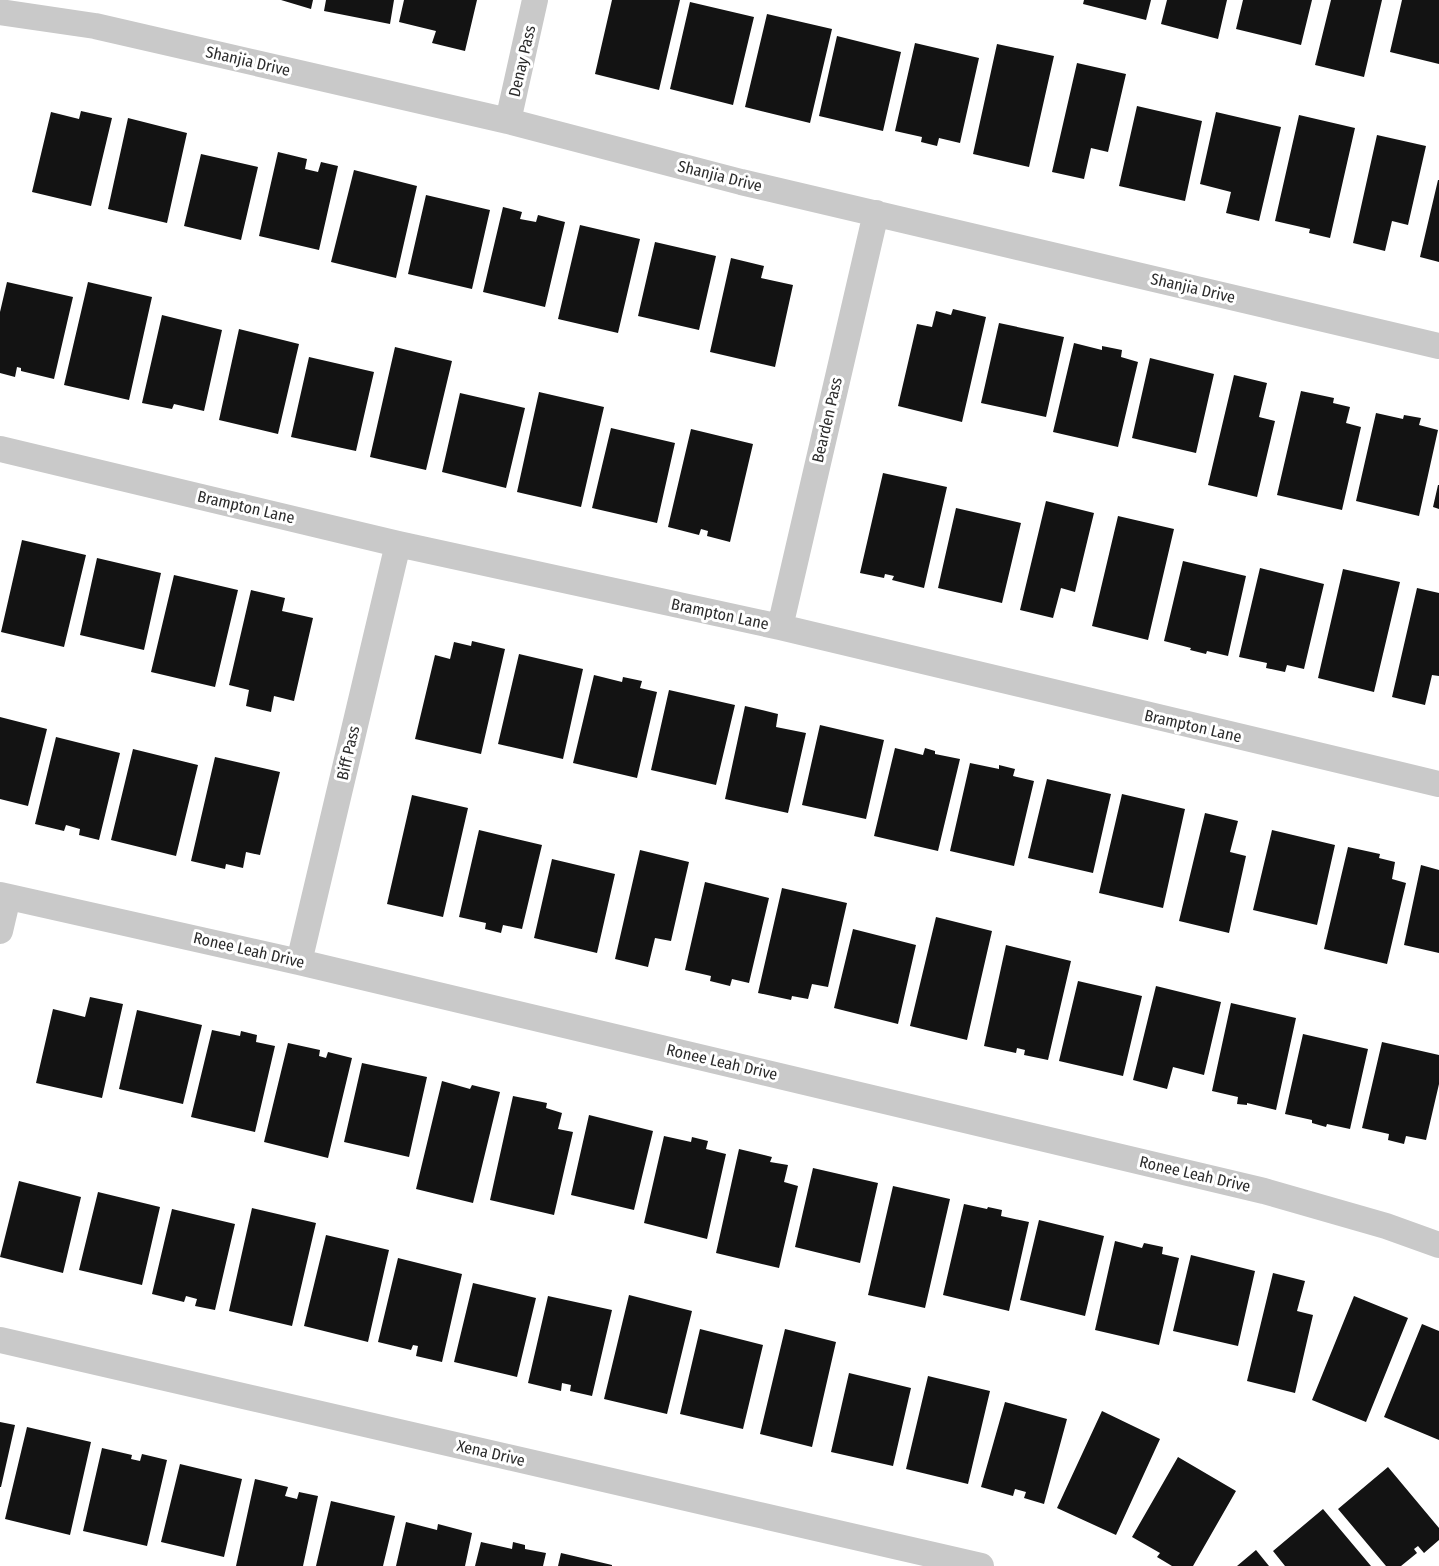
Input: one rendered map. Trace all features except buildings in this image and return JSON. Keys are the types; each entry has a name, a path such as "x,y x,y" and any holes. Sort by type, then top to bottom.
{"street":[{"name":"Denay Pass","path":"508,121 535,0"},
{"name":"Shanjia Drive","path":"0,12 95,26 508,121 741,182 1439,346"},
{"name":"Bearden Pass","path":"780,627 876,213"},
{"name":"Brampton Lane","path":"0,449 398,544 780,627 1439,784"},
{"name":"Biff Pass","path":"299,962 398,544"},
{"name":"Ronee Leah Drive","path":"4,896 299,962 1264,1191 1386,1226 1439,1245"},
{"path":"0,931 4,896"},
{"name":"Xena Drive","path":"0,1340 981,1566"}]}
